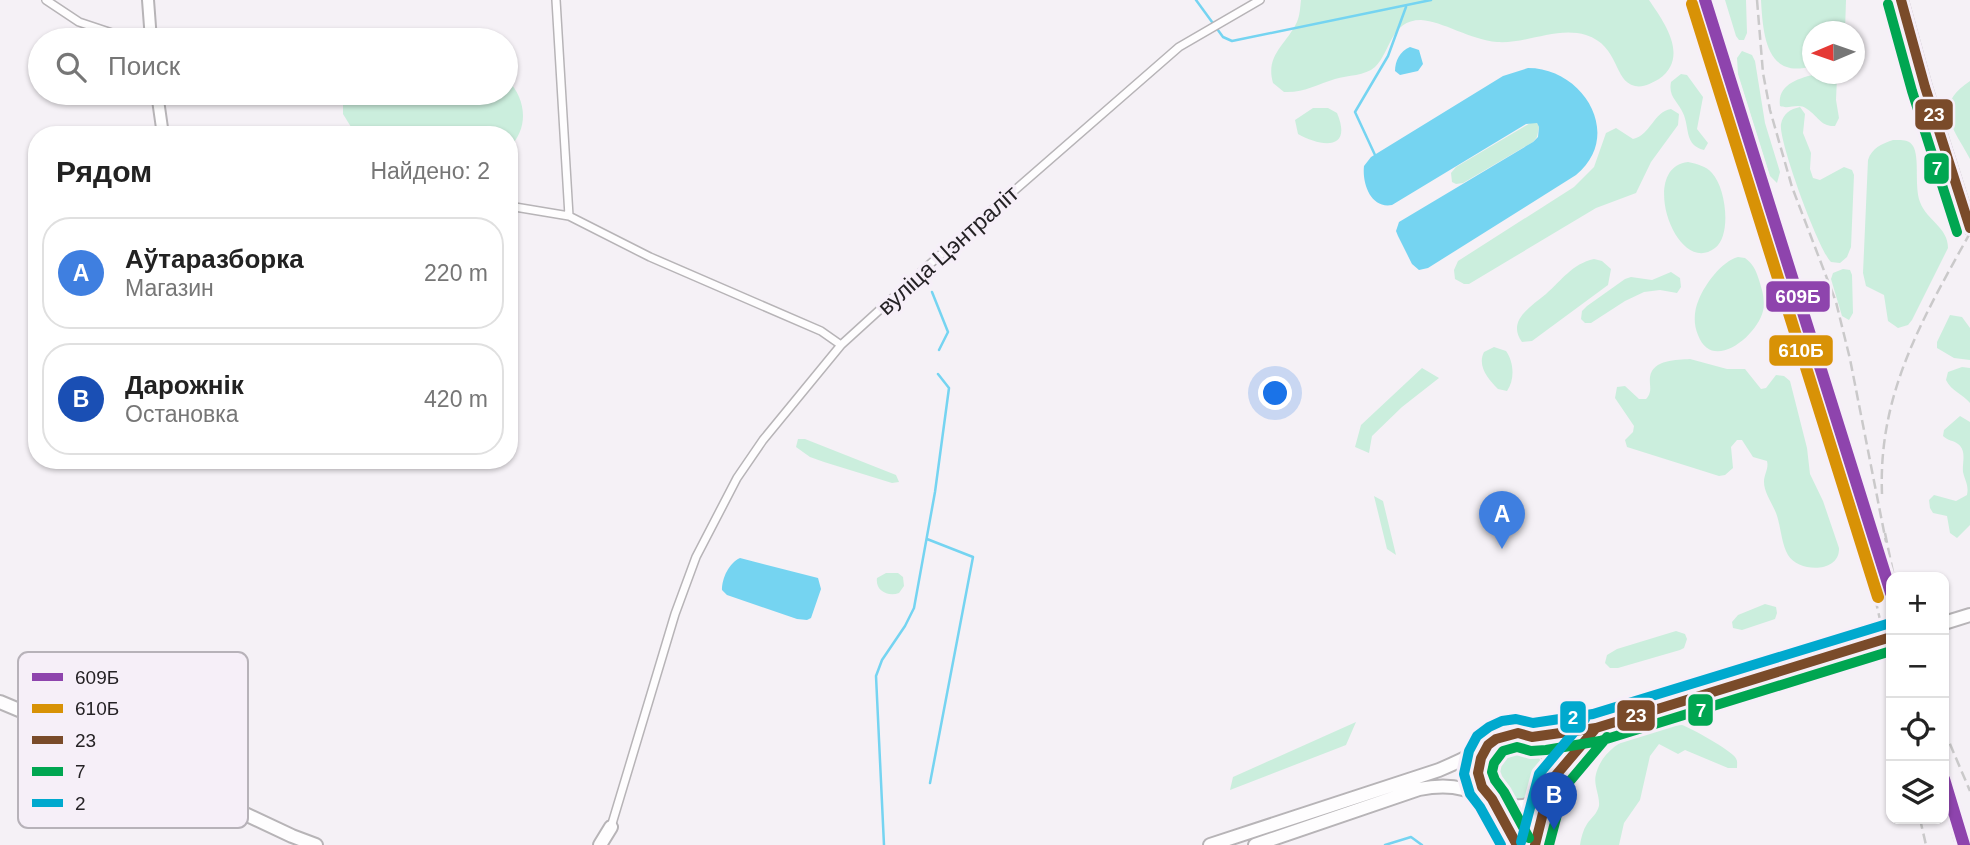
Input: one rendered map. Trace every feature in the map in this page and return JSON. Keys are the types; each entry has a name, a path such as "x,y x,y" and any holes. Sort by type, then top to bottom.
{"main road":[{"path":"1901,0 1925,88 1970,228"},
{"path":"1949,621 1970,615"},
{"path":"1532,737 1596,728 1886,639"},
{"path":"0,702 18,710"},
{"path":"1255,845 1419,789 1443,785 1492,799 1501,805 1523,807 1542,796 1596,728"},
{"path":"1210,845 1439,770 1505,735 1518,733 1532,737 1540,743 1551,760 1550,784 1535,845"},
{"path":"1488,745 1481,758 1478,773 1482,787 1492,799 1517,845"},
{"path":"248,814 316,845"},
{"path":"600,845 611,827"},
{"path":"611,827 611,845"}],"street":[{"path":"46,0 79,22 97,28"},
{"path":"148,0 150,28"},
{"path":"556,0 569,216"},
{"name":"вуліца Цэнтраліт","path":"611,827 675,614 696,557 737,478 763,440 841,345 1168,56 1260,0"},
{"path":"158,105 161,126"},
{"path":"518,208 569,216 650,257 821,331 841,345"}],"green space":[{"path":"1301,0 1649,0 1667,29 1673,60 1659,79 1644,86 1635,86 1623,77 1605,47 1586,35 1564,33 1497,42 1421,20 1411,21 1397,31 1380,61 1371,70 1304,90 1284,92 1273,83 1272,65 1274,57 1297,22"},
{"path":"1725,0 1746,0 1747,33 1744,40 1739,40 1736,36"},
{"path":"1761,0 1846,0 1845,21 1802,21 1802,68 1785,66 1776,60 1770,51 1763,27"},
{"path":"1742,51 1752,55 1755,61 1765,123 1780,172 1777,183 1770,176 1738,74 1737,58"},
{"path":"1681,74 1687,75 1703,97 1697,129 1708,143 1704,150 1690,140 1683,113 1671,91 1671,82"},
{"path":"1802,78 1802,84 1837,84 1839,118 1835,126 1823,123 1804,107 1780,106 1782,92"},
{"path":"1970,81 1970,159 1953,128 1949,109 1951,100"},
{"path":"518,94 523,122 518,136 518,126 350,126 343,114 343,105 518,105"},
{"path":"1800,107 1805,114 1803,133 1811,153 1810,169 1813,178 1820,180 1844,167 1852,170 1854,175 1851,247 1847,257 1840,263 1831,262 1825,254 1800,195 1786,151 1782,120 1788,112"},
{"path":"1313,108 1328,108 1337,113 1341,125 1338,140 1332,143 1316,142 1298,134 1295,120"},
{"path":"1671,109 1679,114 1678,125 1651,162 1636,193 1596,208 1469,284 1455,279 1454,270 1458,261 1574,187 1594,167 1606,133 1616,128 1633,139 1639,137 1660,114"},
{"path":"1532,122 1539,127 1533,142 1463,183 1452,182 1451,173 1456,167"},
{"path":"1893,140 1907,141 1913,146 1920,202 1945,235 1948,248 1912,320 1908,325 1898,328 1888,321 1884,295 1866,286 1863,273 1868,160 1878,147"},
{"path":"1688,162 1704,167 1712,173 1724,200 1724,233 1715,248 1701,253 1687,248 1676,235 1668,218 1664,199 1666,182 1673,168"},
{"path":"1738,257 1745,258 1755,270 1763,296 1763,311 1759,321 1743,340 1734,347 1713,351 1705,346 1696,331 1696,308 1710,280 1726,263"},
{"path":"1594,259 1602,261 1611,269 1608,285 1532,341 1522,342 1517,327 1523,314 1573,269"},
{"path":"1843,269 1850,270 1852,275 1853,313 1849,320 1842,316 1831,279 1833,273"},
{"path":"1671,272 1680,278 1681,287 1677,293 1660,290 1644,292 1591,323 1585,323 1581,319 1582,311 1587,306 1625,279 1631,277 1652,280"},
{"path":"1950,315 1962,317 1970,328 1970,360 1954,358 1937,348 1937,342"},
{"path":"1494,347 1506,351 1511,360 1512,376 1507,391 1498,389 1487,377 1483,367 1484,352"},
{"path":"1690,359 1727,369 1745,369 1761,389 1766,388 1776,375 1784,376 1790,381 1807,448 1810,474 1823,501 1839,548 1838,556 1833,562 1818,568 1809,567 1793,561 1788,555 1776,513 1764,486 1767,461 1753,457 1742,440 1737,440 1731,447 1733,468 1725,475 1719,476 1627,447 1625,440 1633,432 1634,426 1615,398 1617,387 1625,386 1639,399 1646,399 1650,391 1650,377 1656,367 1672,360"},
{"path":"1962,367 1970,368 1970,403 1946,380 1948,372"},
{"path":"1422,368 1439,378 1402,407 1372,436 1369,453 1355,447 1361,425"},
{"path":"1960,416 1970,422 1970,525 1957,538 1950,533 1947,516 1933,513 1929,500 1934,495 1956,501 1967,495 1961,447 1943,436 1944,430"},
{"path":"798,439 805,439 896,475 899,482 892,483 810,457 796,447"},
{"path":"1374,496 1383,501 1396,555 1387,549"},
{"path":"886,573 898,573 903,577 904,586 899,593 880,590 877,578"},
{"path":"1765,604 1776,607 1775,619 1742,630 1733,628 1732,622 1738,615"},
{"path":"1676,631 1685,634 1687,639 1684,648 1680,650 1618,668 1610,668 1605,663 1607,655 1617,649"},
{"path":"1356,722 1346,745 1230,790 1233,777"},
{"path":"1682,725 1732,754 1737,760 1737,768 1728,768 1685,750 1678,754 1659,744 1650,756 1640,800 1624,823 1619,845 1580,845 1584,829 1599,806 1596,774 1609,752 1631,737 1644,732"},
{"path":"1509,744 1521,744 1531,748 1539,756 1543,772 1539,788 1531,796 1521,800 1509,800 1499,796 1491,788 1487,778 1487,766 1491,756 1499,748"}],"water":[{"path":"1410,47 1419,50 1423,64 1418,71 1400,75 1395,71 1397,60 1403,51"},
{"path":"1528,68 1548,71 1566,79 1591,107 1597,124 1597,142 1590,159 1576,175 1428,268 1419,270 1412,264 1398,236 1396,231 1399,222 1533,142 1538,137 1537,123 1526,124 1392,205 1378,203 1369,194 1364,166 1371,157 1503,76"},
{"path":"740,558 818,578 821,589 811,618 797,619 727,595 722,590 725,576 729,567"}],"waterway":[{"path":"1196,0 1223,37 1232,41 1431,0"},
{"path":"1375,155 1355,112 1388,56 1406,7"},
{"path":"932,292 948,332 939,350"},
{"path":"884,845 876,676 882,660 914,608 935,492 949,388 938,374"},
{"path":"927,539 973,557 930,783"},
{"path":"1385,845 1411,837 1422,845"}],"railway":[{"path":"1697,0 1886,598"},
{"path":"1757,0 1763,73 1770,110 1792,187 1836,302 1886,542"},
{"path":"1882,494 1887,423 1896,389 1920,326 1970,233"},
{"path":"1885,533 1893,572"},
{"path":"1872,584 1886,647"},
{"path":"1949,742 1970,791"},
{"path":"1949,820 1956,845"},
{"path":"1921,824 1926,845"}],"transit line":[{"name":"609Б","path":"1705,0 1886,577"},
{"name":"23","path":"1901,0 1925,87 1970,228"},
{"name":"610Б","path":"1692,4 1878,597"},
{"name":"7","path":"1888,4 1912,91 1957,232"},
{"name":"2","path":"1501,845 1470,794 1464,774 1469,751 1477,736 1489,727 1516,719 1533,723 1593,714 1886,624"},
{"name":"23","path":"1517,845 1492,799 1482,787 1478,773 1481,758 1488,745 1496,739 1518,733 1532,737 1596,728 1886,639"},
{"name":"7","path":"1529,838 1492,772 1494,763 1503,751 1517,747 1531,751 1546,750 1600,741 1886,653"},
{"name":"2","path":"1521,842 1539,774 1585,719"},
{"name":"23","path":"1535,845 1551,781 1596,728"},
{"name":"7","path":"1549,845 1564,788 1607,737"},
{"name":"609Б","path":"1949,796 1964,845"}],"place":[{"name":"Аўтаразборка","path":"1502,549"},
{"name":"Дарожнік","path":"1554,830"}]}
